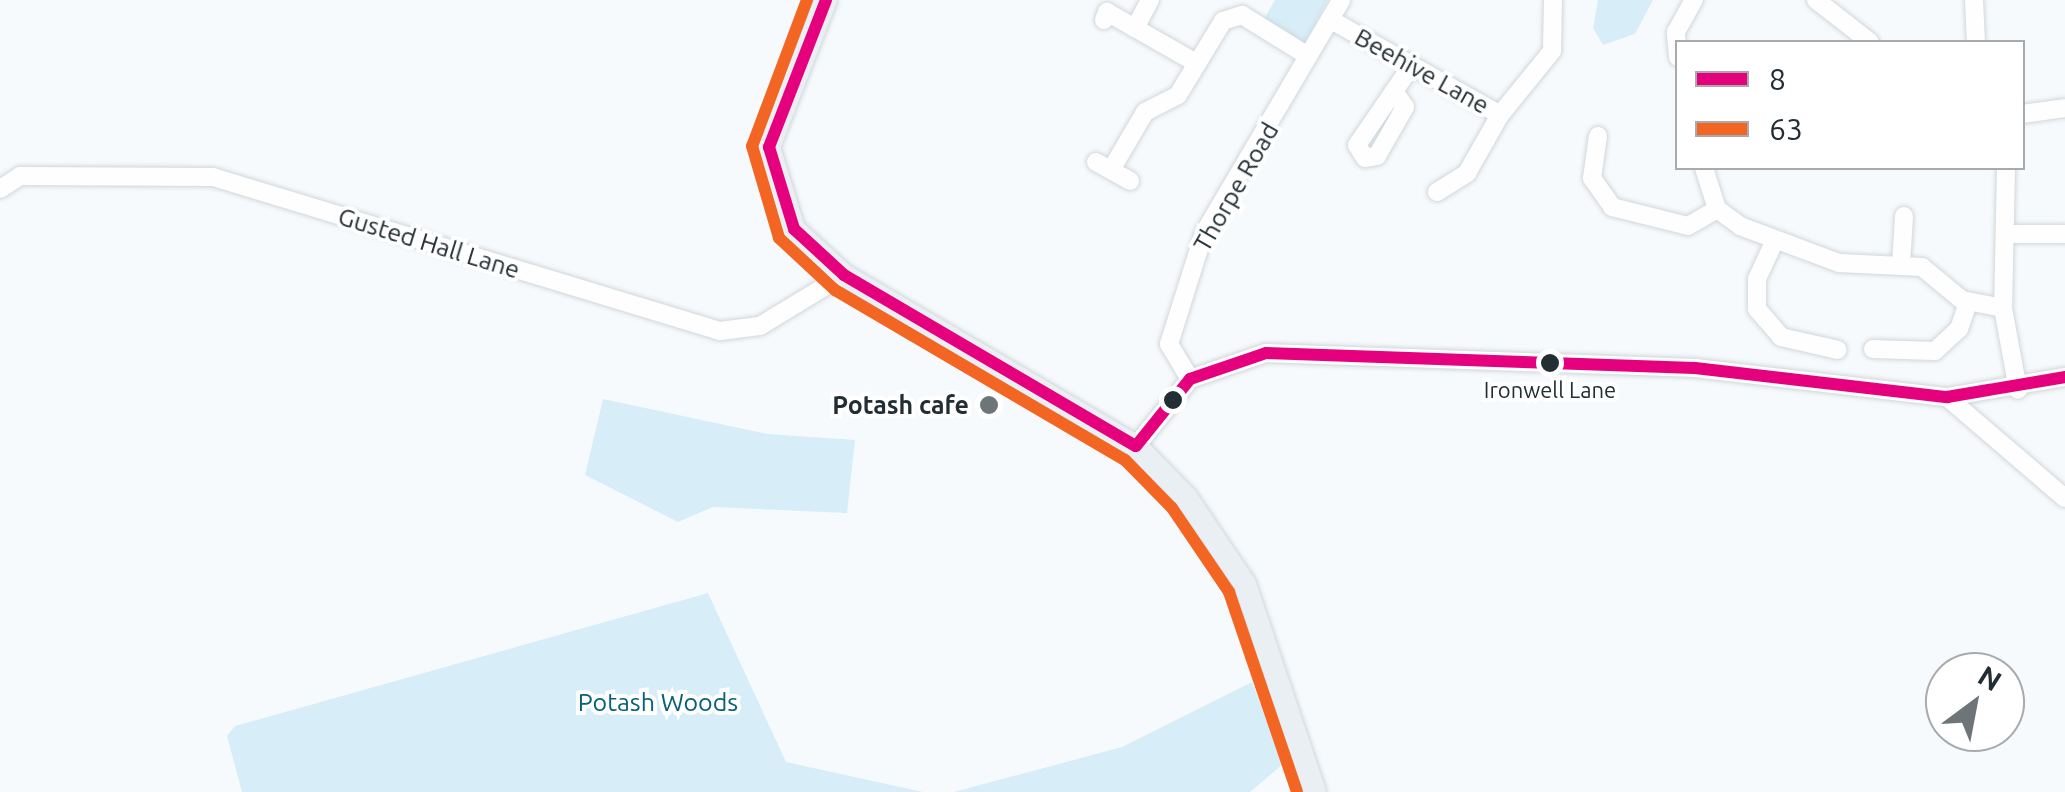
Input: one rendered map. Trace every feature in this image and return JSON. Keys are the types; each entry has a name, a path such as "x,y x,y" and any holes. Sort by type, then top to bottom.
{"main road":[{"path":"826,0 769,146 794,229 844,275 1136,446 1230,555 1315,792"}],"street":[{"path":"1136,28 1150,0"},
{"name":"Thorpe Road","path":"1190,378 1168,344 1204,233 1341,0"},
{"name":"Beehive Lane","path":"1331,20 1500,115 1552,51 1553,0"},
{"path":"1677,40 1676,32 1694,0"},
{"path":"1816,0 1867,40"},
{"path":"1974,0 1976,40"},
{"path":"1130,181 1104,166 1138,120 1174,98 1227,8 1308,56"},
{"path":"1104,20 1107,12 1196,63"},
{"path":"1398,96 1412,65"},
{"path":"2025,114 2065,108"},
{"path":"1437,192 1467,172 1500,115"},
{"path":"1598,136 1592,178 1594,203 1674,225 1717,210"},
{"path":"1705,170 1717,210 1775,240 1839,263 1922,267 1968,302 2003,308"},
{"path":"2006,170 2011,234 2003,308 2018,390"},
{"name":"Gusted Hall Lane","path":"0,190 20,176 213,177 720,331 760,326 844,275"},
{"path":"1901,264 1904,216"},
{"path":"2011,234 2065,234"},
{"path":"1775,240 1757,279 1757,309 1781,337 1838,350"},
{"path":"1873,349 1936,351 1959,330 1968,302"},
{"path":"1136,446 1190,378 1240,356 1284,354 1695,368 1947,397 2018,390 2065,377"},
{"path":"1977,422 1985,395"},
{"path":"1947,397 2065,498"}],"green space":[{"path":"1275,0 1328,0 1299,54 1259,28"},
{"path":"1598,0 1653,0 1635,34 1603,45 1593,28"},
{"path":"603,399 768,434 855,440 847,513 713,507 678,522 585,475"},
{"name":"Potash Woods","path":"708,593 786,762 923,792 242,792 227,736 235,726"},
{"path":"1252,682 1283,764 1250,792 954,792 1122,747"}],"transit line":[{"name":"63","path":"807,0 752,146 779,238 835,290 1125,460 1172,508 1229,592 1297,792"},
{"name":"8","path":"826,0 769,147 794,229 844,275 1136,446"},
{"name":"8","path":"1136,446 1190,379 1266,353 1695,368 1947,397 2065,377"}],"place":[{"name":"Ironwell Lane","path":"1550,363"},
{"name":"Potash cafe","path":"989,405"}]}
